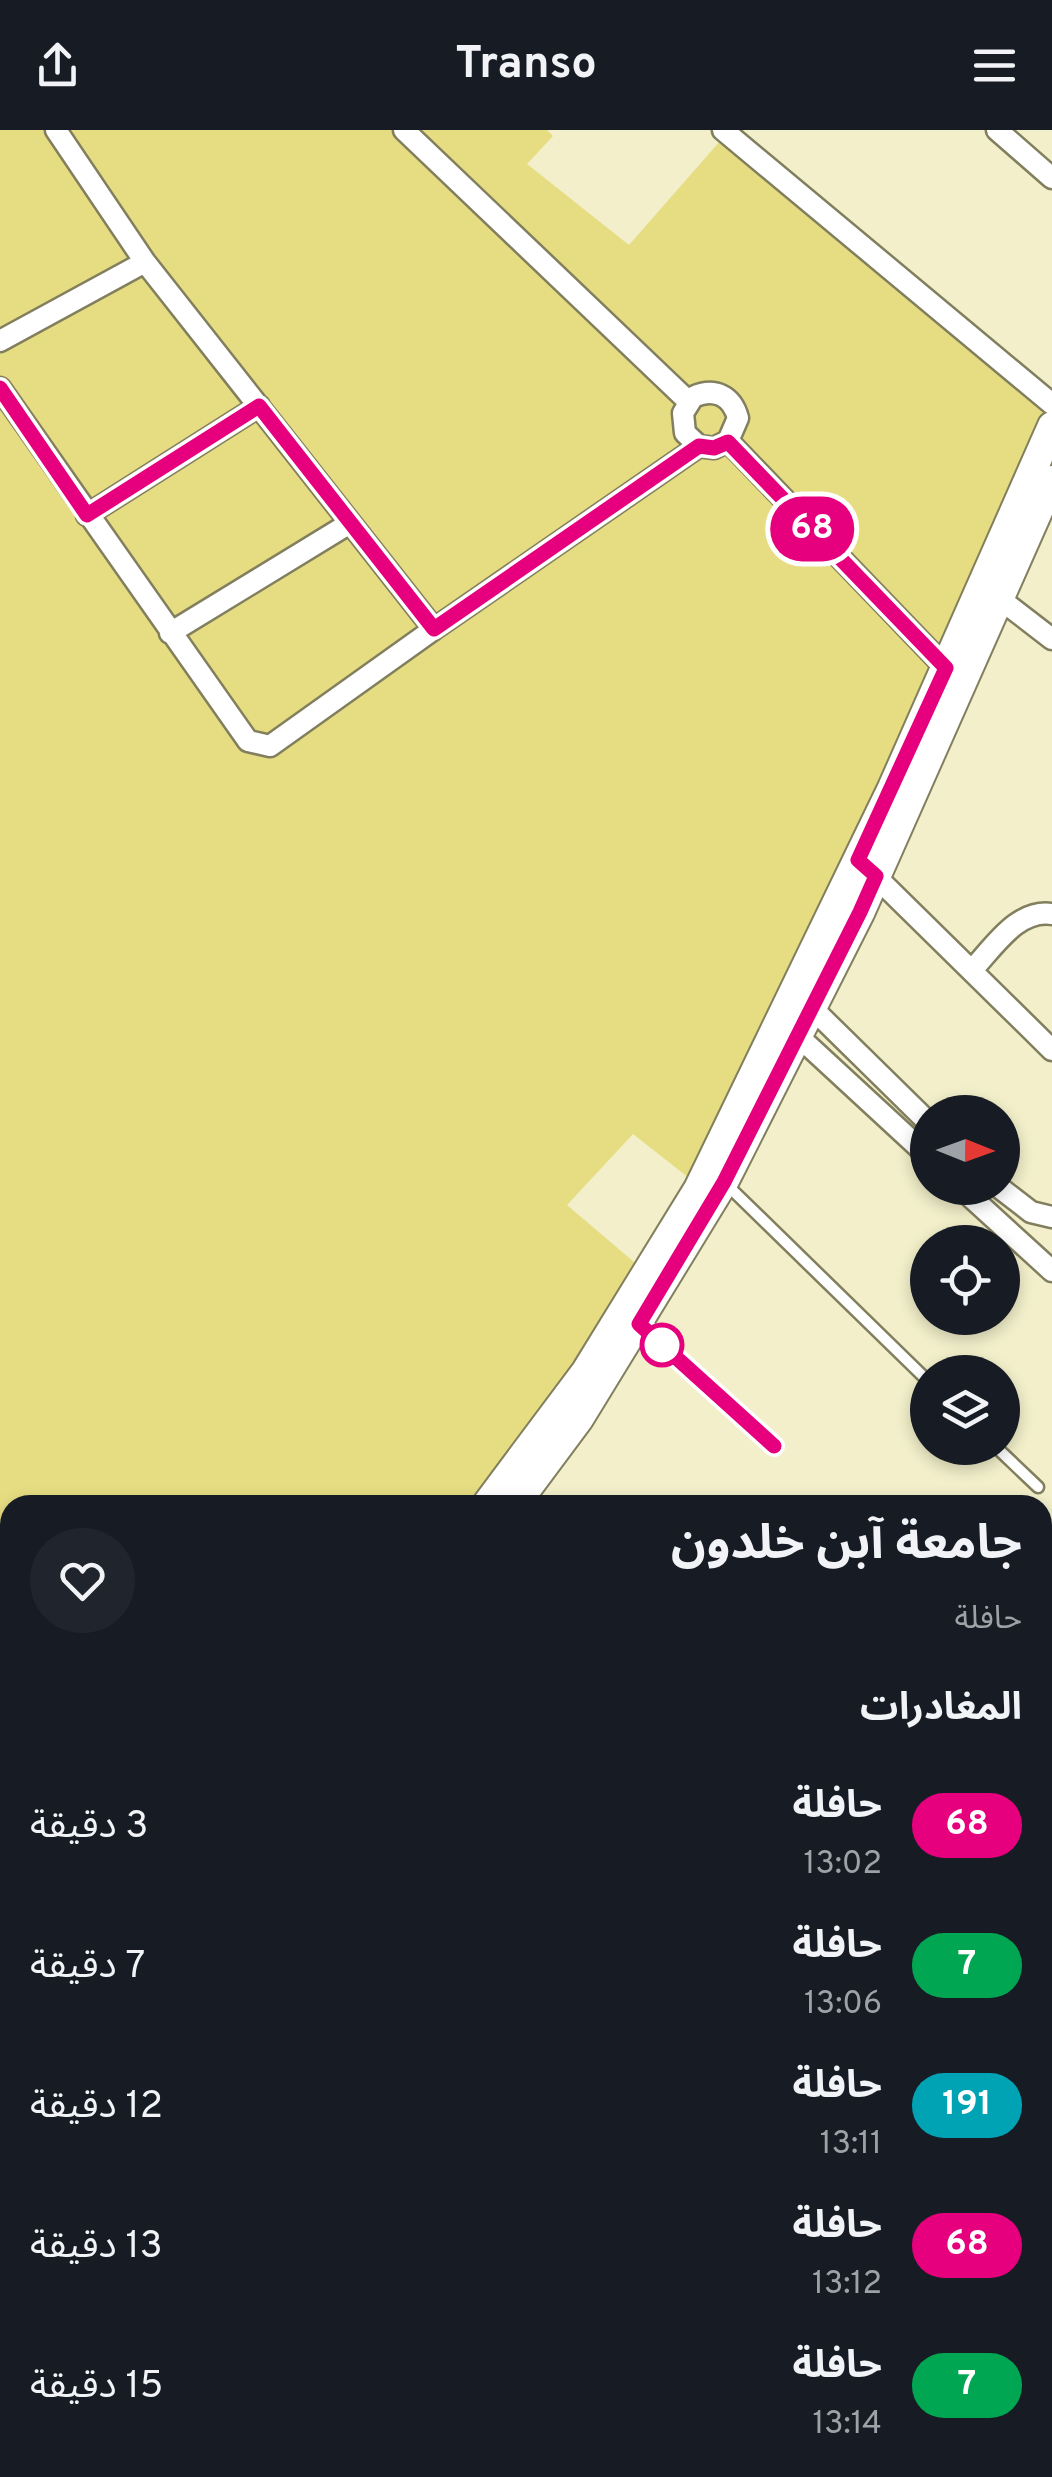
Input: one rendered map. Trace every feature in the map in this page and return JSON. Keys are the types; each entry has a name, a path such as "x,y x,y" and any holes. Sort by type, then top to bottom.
{"main road":[{"path":"523,1495 556,1452 639,1324 724,1182 812,1008 946,668 1052,426"},
{"path":"494,1495 586,1372 698,1190 867,868 1000,599 1052,480"}],"street":[{"path":"56,130 145,262 434,629"},
{"path":"404,130 688,402"},
{"path":"723,130 1052,404"},
{"path":"997,130 1052,178"},
{"path":"0,341 145,262"},
{"path":"0,388 248,741 259,746 270,746 699,446 714,448 728,442 738,418 730,400 712,392 688,402"},
{"path":"688,402 683,426 699,446"},
{"path":"87,515 259,406"},
{"path":"728,442 946,668"},
{"path":"170,633 350,523"},
{"path":"1000,599 1052,639"},
{"path":"867,868 1052,1050"},
{"path":"972,970 1022,919 1034,912 1052,914"},
{"path":"812,1008 910,1104"},
{"path":"798,1036 910,1139"},
{"path":"1020,1203 1031,1212 1052,1217"},
{"path":"979,1205 1052,1272"},
{"path":"0,1821 0,1828"}],"lane":[{"path":"724,1182 910,1363"},
{"path":"639,1324 774,1446"},
{"path":"1015,1465 1038,1486"}],"shaded area":[{"path":"0,130 547,130 553,136 527,164 629,245 721,140 1047,412 922,696 694,1182 633,1134 567,1205 641,1268 485,1495 0,1495"}],"bus line":[{"name":"68","path":"0,388 87,515 259,406 434,629 699,446 714,448 728,442 946,668 858,860 876,876 860,912 724,1182 639,1324 774,1446"}]}
